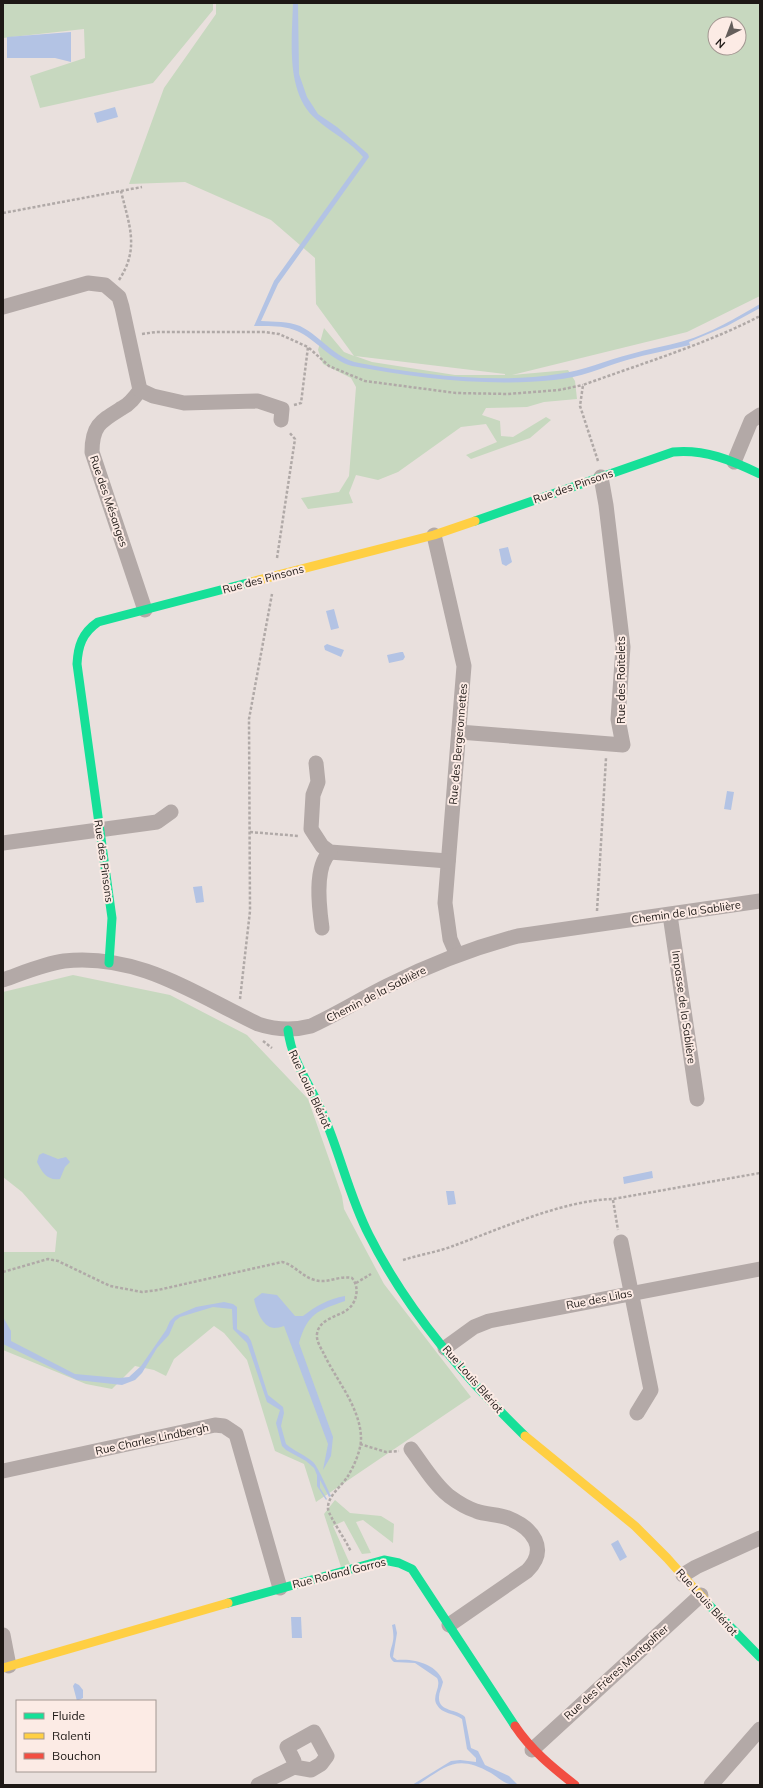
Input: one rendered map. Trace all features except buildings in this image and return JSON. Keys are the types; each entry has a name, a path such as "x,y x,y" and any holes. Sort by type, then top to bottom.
{"street":[{"path":"3,307 88,283 97,283 112,290 120,302 140,390 153,396 184,403 258,402 282,414"},
{"name":"Rue des Mésanges","path":"140,390 124,408 104,420 96,428 92,438 92,452 145,610"},
{"path":"734,462 751,421 760,415"},
{"name":"Rue des Pinsons","path":"109,962 112,918 77,664 78,649 81,637 88,628 98,622 434,535 673,452 687,450 714,454 760,474"},
{"name":"Rue des Roitelets","path":"459,732 623,745 618,719 623,647 606,504 601,477"},
{"name":"Rue des Bergeronnettes","path":"434,535 464,666 445,903 447,921 457,955"},
{"path":"316,764 318,782 313,795 310,829 314,837 330,852 448,861"},
{"path":"3,843 157,822 171,812"},
{"path":"322,928 318,904 322,862 330,852"},
{"name":"Chemin de la Sablière","path":"3,980 35,968 64,961 109,962 153,972 198,992 235,1013 271,1028 288,1030 311,1026 388,986 457,955 518,936 760,901"},
{"name":"Impasse de la Sablière","path":"670,915 697,1099"},
{"name":"Rue Louis Blériot","path":"288,1030 291,1054 325,1117 357,1209 399,1288 445,1348 517,1428 566,1471 634,1524 760,1657"},
{"path":"621,1242 652,1390 637,1413"},
{"name":"Rue des Lilas","path":"445,1348 474,1327 489,1321 760,1268"},
{"name":"Rue Charles Lindbergh","path":"3,1471 215,1425 224,1426 236,1434 280,1588"},
{"path":"411,1449 449,1496 476,1511 508,1518 520,1524 533,1536 538,1548 534,1564 527,1571 449,1625"},
{"path":"683,1575 696,1567 760,1538"},
{"name":"Rue Roland Garros","path":"6,1667 164,1620 384,1560 404,1563 412,1569 532,1750 575,1785"},
{"name":"Rue des Frères Montgolfier","path":"532,1750 701,1595"},
{"path":"3,1635 6,1667"},
{"path":"711,1785 760,1729"},
{"path":"258,1785 294,1767"}],"path":[{"path":"3,213 142,187"},
{"path":"112,290 126,269 132,254 130,231 121,191"},
{"path":"128,336 156,332 265,332 279,334 308,347 329,366 365,381 456,393 508,394 559,390 583,385 659,357 691,348 760,316"},
{"path":"235,1013 240,1000 250,911 249,720 274,577 295,440 282,414 301,403 308,347"},
{"path":"583,385 580,406 599,466 601,477"},
{"path":"597,925 607,744"},
{"path":"250,832 314,837"},
{"path":"257,1037 281,1056 291,1054"},
{"path":"386,1265 450,1247 548,1213 594,1200 613,1199 760,1174"},
{"path":"613,1199 621,1242"},
{"path":"3,1272 48,1259 58,1261 110,1286 142,1292 282,1262 314,1280 322,1281 341,1277 352,1278 357,1288 355,1299 347,1310 331,1317 324,1323 317,1335 328,1364 347,1396 358,1421 362,1440 348,1476 330,1499 328,1510 346,1540 358,1567"},
{"path":"360,1444 386,1452 411,1449"}],"green space":[{"path":"3,3 213,3 213,10 153,83 40,108 30,76 85,58 84,29 3,38"},
{"path":"216,3 760,3 760,296 687,332 512,375 568,370 575,381 577,399 544,402 527,407 486,408 482,415 500,421 501,436 513,437 546,417 551,420 530,438 471,459 466,455 497,442 486,424 461,427 398,472 378,480 356,475 349,493 353,503 308,509 301,498 339,492 349,476 356,387 351,378 323,364 318,350 324,328 344,352 354,356 316,304 315,258 271,220 185,182 129,184 164,88 216,14","holes":["355,356 505,374 455,375 372,362"]},
{"path":"73,975 170,995 247,1035 308,1099 342,1196 344,1209 384,1284 471,1397 316,1502 304,1464 275,1451 247,1360 224,1333 214,1326 174,1359 166,1376 154,1370 135,1366 112,1389 86,1384 3,1350 3,1252 55,1252 57,1232 22,1192 3,1177 3,992"},
{"path":"335,1500 350,1513 381,1516 394,1524 393,1543 363,1520 356,1522 371,1553 362,1554 344,1521 333,1526 350,1564 341,1567 324,1514"}],"water":[{"path":"293,3 298,3 299,74 307,97 318,114 337,127 368,154 369,157 278,284 261,321 286,322 300,326 342,357 359,363 407,371 458,377 509,378 567,373 622,356 684,341 733,320 760,304 760,308 727,326 689,342 690,345 635,358 573,377 529,382 478,382 427,378 352,366 330,355 311,339 297,331 281,327 254,326 274,281 363,157 347,142 317,120 307,109 300,96 295,81 293,66"},
{"path":"71,32 71,62 55,58 7,58 7,37"},
{"path":"115,107 118,117 97,123 94,113"},
{"path":"508,547 512,562 506,566 502,564 499,549"},
{"path":"334,609 339,628 331,630 326,611"},
{"path":"327,644 344,650 341,657 325,650 324,646"},
{"path":"403,652 405,657 403,660 389,663 387,655"},
{"path":"727,791 734,792 731,810 724,809"},
{"path":"202,886 204,902 196,903 193,887"},
{"path":"43,1153 58,1159 66,1157 70,1162 65,1167 60,1179 52,1179 48,1177 41,1169 37,1162 39,1155"},
{"path":"652,1171 653,1178 624,1184 623,1177"},
{"path":"446,1191 454,1191 456,1204 448,1205"},
{"path":"262,1293 277,1295 295,1316 303,1316 322,1303 345,1296 345,1301 315,1314 310,1319 302,1333 299,1343 333,1437 331,1456 323,1470 328,1444 284,1326 275,1328 270,1327 260,1317 256,1308 254,1299"},
{"path":"224,1302 233,1304 237,1307 237,1329 248,1336 251,1341 268,1395 283,1407 284,1413 281,1426 286,1444 313,1462 331,1496 329,1497 320,1480 320,1488 327,1499 326,1500 317,1486 317,1475 314,1468 306,1461 286,1450 282,1446 276,1423 280,1410 267,1402 247,1343 233,1329 232,1309 213,1307 180,1317 175,1321 169,1335 157,1348 142,1373 135,1380 122,1385 77,1380 3,1344 3,1317 11,1331 11,1341 75,1374 119,1378 129,1377 141,1366 166,1330 170,1321 175,1316 196,1307"},
{"path":"618,1540 627,1557 620,1561 611,1544"},
{"path":"291,1617 301,1617 302,1638 292,1638"},
{"path":"395,1624 397,1633 393,1657 397,1660 417,1661 436,1671 443,1682 439,1695 440,1702 445,1708 462,1714 465,1717 471,1748 478,1751 485,1765 509,1776 518,1785 506,1783 479,1767 460,1763 444,1768 417,1785 412,1785 451,1761 460,1760 476,1762 476,1758 467,1749 462,1719 445,1712 439,1708 435,1702 438,1685 437,1678 415,1663 394,1662 390,1657 393,1639 392,1625"},
{"path":"75,1683 79,1685 83,1690 83,1698 77,1700 73,1686"}],"traffic: fast":[{"path":"475,521 673,452 696,452 707,454 739,464 760,474"},
{"path":"109,963 112,918 77,664 78,651 82,640 88,631 98,622 251,582"},
{"path":"288,1030 290,1042 298,1065 325,1119 356,1207 384,1263 419,1316 459,1367 525,1436"},
{"path":"228,1603 384,1560 399,1563 412,1569 515,1726"},
{"path":"708,1604 760,1657"}],"traffic: slow":[{"path":"251,582 434,535 475,521"},
{"path":"525,1436 635,1526 667,1558 708,1604"},
{"path":"3,1668 228,1603"}],"traffic: jam":[{"path":"515,1726 528,1743 550,1765 575,1785"}]}
